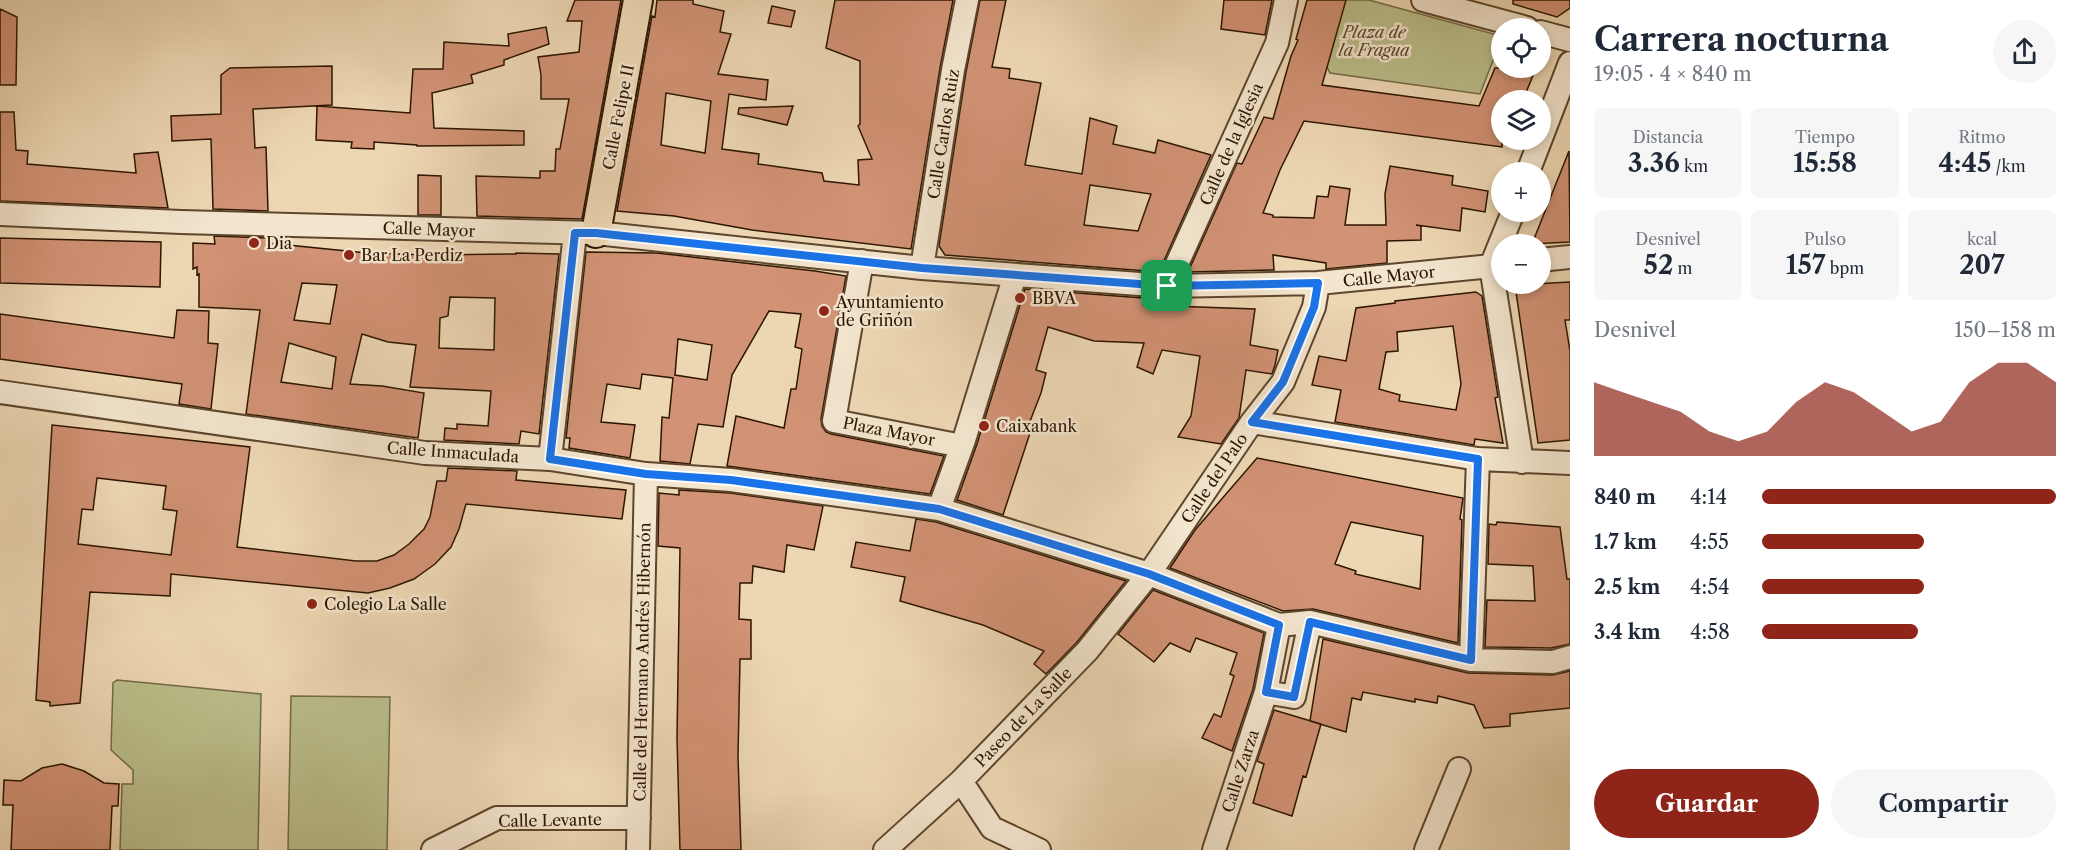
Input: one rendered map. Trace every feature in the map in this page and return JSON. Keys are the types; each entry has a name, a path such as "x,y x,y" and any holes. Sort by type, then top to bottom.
{"main road":[{"name":"Calle Felipe II","path":"585,233 639,0"}],"street":[{"name":"Calle Carlos Ruiz","path":"922,268 953,70 967,0"},
{"name":"Calle de la Iglesia","path":"1167,286 1277,43 1286,0"},
{"path":"1423,0 1491,18"},
{"path":"1551,35 1570,40"},
{"path":"1532,162 1570,63"},
{"name":"Calle Mayor","path":"0,214 181,222 585,233 922,268 1167,286 1318,283 1491,266"},
{"path":"550,459 585,233"},
{"path":"1551,259 1570,257"},
{"name":"Plaza Mayor","path":"860,261 834,421 962,446"},
{"path":"939,509 962,446 1008,274"},
{"name":"Calle del Palo","path":"1149,574 1252,422 1283,382 1314,307 1318,283"},
{"path":"1500,294 1522,462"},
{"name":"Calle Inmaculada","path":"0,392 425,453 550,459 646,474 731,480 939,509 1149,574 1279,625"},
{"path":"1252,422 1478,459 1570,463"},
{"path":"1471,660 1478,459"},
{"name":"Calle del Hermano Andrés Hibernón","path":"638,850 646,474"},
{"name":"Paseo de La Salle","path":"885,850 961,781 1087,651 1149,574"},
{"path":"1266,692 1294,697 1310,622"},
{"path":"1279,625 1310,622 1471,660 1552,662 1570,657"},
{"name":"Calle Zarza","path":"1214,850 1266,692 1279,625"},
{"path":"1426,850 1459,769"},
{"path":"961,781 992,839 1039,850"},
{"name":"Calle Levante","path":"433,850 497,818 639,818"}],"green space":[{"name":"Plaza de la Fragua","path":"1344,0 1369,0 1491,33 1491,66 1480,94 1330,73 1327,67"},
{"path":"117,680 261,694 258,850 120,850 122,784 133,784 133,770 111,750 113,683"},
{"path":"291,696 390,697 387,850 288,850"}],"building":[{"path":"575,0 621,0 582,219 477,216 476,176 540,178 540,171 555,171 556,149 560,149 569,99 541,99 538,57 579,52 582,21 567,21"},
{"path":"657,0 693,0 693,4 724,11 720,32 731,34 718,74 768,80 766,100 729,94 722,149 759,154 758,164 822,173 824,181 859,185 858,160 872,159 858,126 860,124 860,61 826,48 835,0 953,0 911,249 752,230 674,216 617,211 652,16 655,17","holes":["666,93 711,101 705,153 661,145"]},
{"path":"980,0 1006,0 992,67 1010,69 1009,78 1041,83 1025,165 1082,174 1090,118 1117,126 1113,144 1155,153 1158,140 1211,155 1159,272 945,255 939,246 966,72","holes":["1090,185 1151,194 1138,231 1084,225"]},
{"path":"1224,0 1272,0 1265,35 1221,29"},
{"path":"1307,0 1346,0 1322,85 1479,106 1491,78 1532,78 1527,90 1491,90 1491,146 1304,121 1280,170 1263,213 1273,215 1273,217 1314,218 1317,196 1328,197 1330,186 1350,189 1345,225 1386,225 1385,194 1390,166 1453,176 1452,185 1488,191 1485,212 1462,208 1460,231 1416,225 1421,226 1421,240 1387,241 1387,263 1326,269 1326,263 1273,255 1274,270 1188,272 1237,163 1242,164 1264,117 1273,119 1291,56 1298,40 1296,39"},
{"path":"1513,0 1570,0 1570,8 1557,17 1513,4"},
{"path":"772,6 795,11 791,27 768,23"},
{"path":"0,9 17,17 16,85 0,85"},
{"path":"546,27 549,44 504,60 504,65 471,75 473,83 432,93 434,128 524,131 524,145 417,146 374,142 374,149 351,148 352,142 316,140 317,106 410,113 413,69 443,69 444,42 509,46 508,34"},
{"path":"332,66 332,105 253,109 255,148 266,147 268,211 213,209 211,139 172,141 171,116 221,114 221,75 230,68"},
{"path":"793,106 787,125 738,114 739,108"},
{"path":"0,112 14,112 16,150 28,151 27,164 136,173 134,154 158,152 168,208 0,201"},
{"path":"1569,151 1570,242 1551,243 1551,234 1536,234 1541,222 1551,222 1551,196"},
{"path":"418,175 441,176 441,215 418,215"},
{"path":"214,236 268,238 268,243 367,253 559,254 539,434 521,431 519,444 444,440 445,428 457,429 457,424 488,426 491,391 410,387 416,345 388,342 362,334 350,384 382,386 424,393 418,438 246,414 260,310 199,307 199,274 197,275 197,267 193,269 193,243 215,244","holes":["302,283 337,285 330,324 294,320","450,297 495,298 494,350 439,348 440,318 448,316","289,343 336,357 332,389 281,382"]},
{"path":"0,238 161,242 160,287 0,283"},
{"path":"586,252 657,253 846,276 821,419 822,426 826,432 831,434 944,456 930,494 727,466 736,416 784,428 791,389 796,389 802,349 795,347 801,314 769,311 732,375 723,427 698,424 690,464 660,461 662,417 669,418 673,378 642,374 640,389 607,384 601,422 635,425 630,458 569,448 570,438 566,438","holes":["678,339 712,345 707,380 675,375"]},
{"path":"1570,282 1570,320 1565,320 1570,351 1570,440 1538,443 1516,294 1551,294 1551,283"},
{"path":"1025,289 1143,298 1143,305 1255,309 1250,345 1278,350 1275,365 1272,374 1246,370 1239,418 1221,444 1178,437 1191,416 1200,356 1162,350 1153,374 1137,367 1144,343 1094,341 1048,327 1036,370 1046,373 1027,429 1031,430 1003,515 957,500 977,444"},
{"path":"1476,292 1482,296 1503,443 1475,439 1474,445 1335,422 1341,390 1312,385 1319,356 1346,361 1356,308 1395,303 1395,301","holes":["1453,326 1461,384 1456,410 1399,401 1400,395 1379,389 1386,352 1398,351 1397,332"]},
{"path":"177,310 209,311 208,343 218,344 211,409 179,404 182,384 0,359 0,314 174,338"},
{"path":"52,425 250,447 237,547 356,561 377,561 394,555 424,529 430,517 437,481 446,481 448,468 517,471 516,480 626,490 622,519 466,504 451,547 435,564 414,579 368,593 171,574 170,596 90,592 80,703 50,706 50,702 36,700","holes":["97,478 166,486 163,509 177,511 171,555 78,544 82,509 93,510"]},
{"path":"1257,458 1463,498 1460,519 1462,520 1458,643 1313,609 1283,611 1170,568 1195,530","holes":["1351,522 1423,536 1420,589 1355,574 1356,571 1335,564"]},
{"path":"679,490 730,493 823,506 814,550 787,545 784,572 753,566 752,583 740,583 739,619 751,620 751,659 740,659 738,756 741,850 680,850 677,738 680,548 658,546 659,493 679,495"},
{"path":"916,519 936,522 1126,581 1077,642 1046,674 1034,664 1044,651 983,625 900,601 905,577 851,567 856,542 910,551"},
{"path":"1497,522 1560,527 1567,579 1570,579 1570,644 1551,648 1485,647 1487,600 1535,601 1533,566 1488,564 1489,524 1496,525"},
{"path":"1153,590 1264,633 1253,689 1232,751 1202,738 1214,714 1221,717 1234,676 1230,674 1237,653 1196,638 1190,652 1170,643 1154,662 1118,634"},
{"path":"1323,639 1468,673 1553,675 1570,671 1570,708 1510,714 1510,726 1484,728 1474,705 1438,696 1437,703 1415,699 1415,702 1363,692 1361,700 1352,698 1346,732 1310,721"},
{"path":"1274,710 1321,724 1292,816 1253,803 1264,764 1257,761"},
{"path":"62,764 84,771 104,783 119,784 118,806 112,806 110,850 11,850 13,805 3,805 4,780 21,781 42,768"}],"place":[{"name":"Dia","path":"254,243"},
{"name":"Bar La Perdiz","path":"349,255"},
{"name":"BBVA","path":"1020,298"},
{"name":"Ayuntamiento de Griñón","path":"824,311"},
{"name":"Caixabank","path":"984,426"},
{"name":"Colegio La Salle","path":"312,604"}],"route":[{"path":"575,233 596,233 922,268 1167,286 1318,283 1314,307 1283,382 1252,422 1478,459 1471,660 1310,622 1294,697 1266,692 1279,625 1149,574 939,509 731,480 646,474 550,459 575,233"}]}
